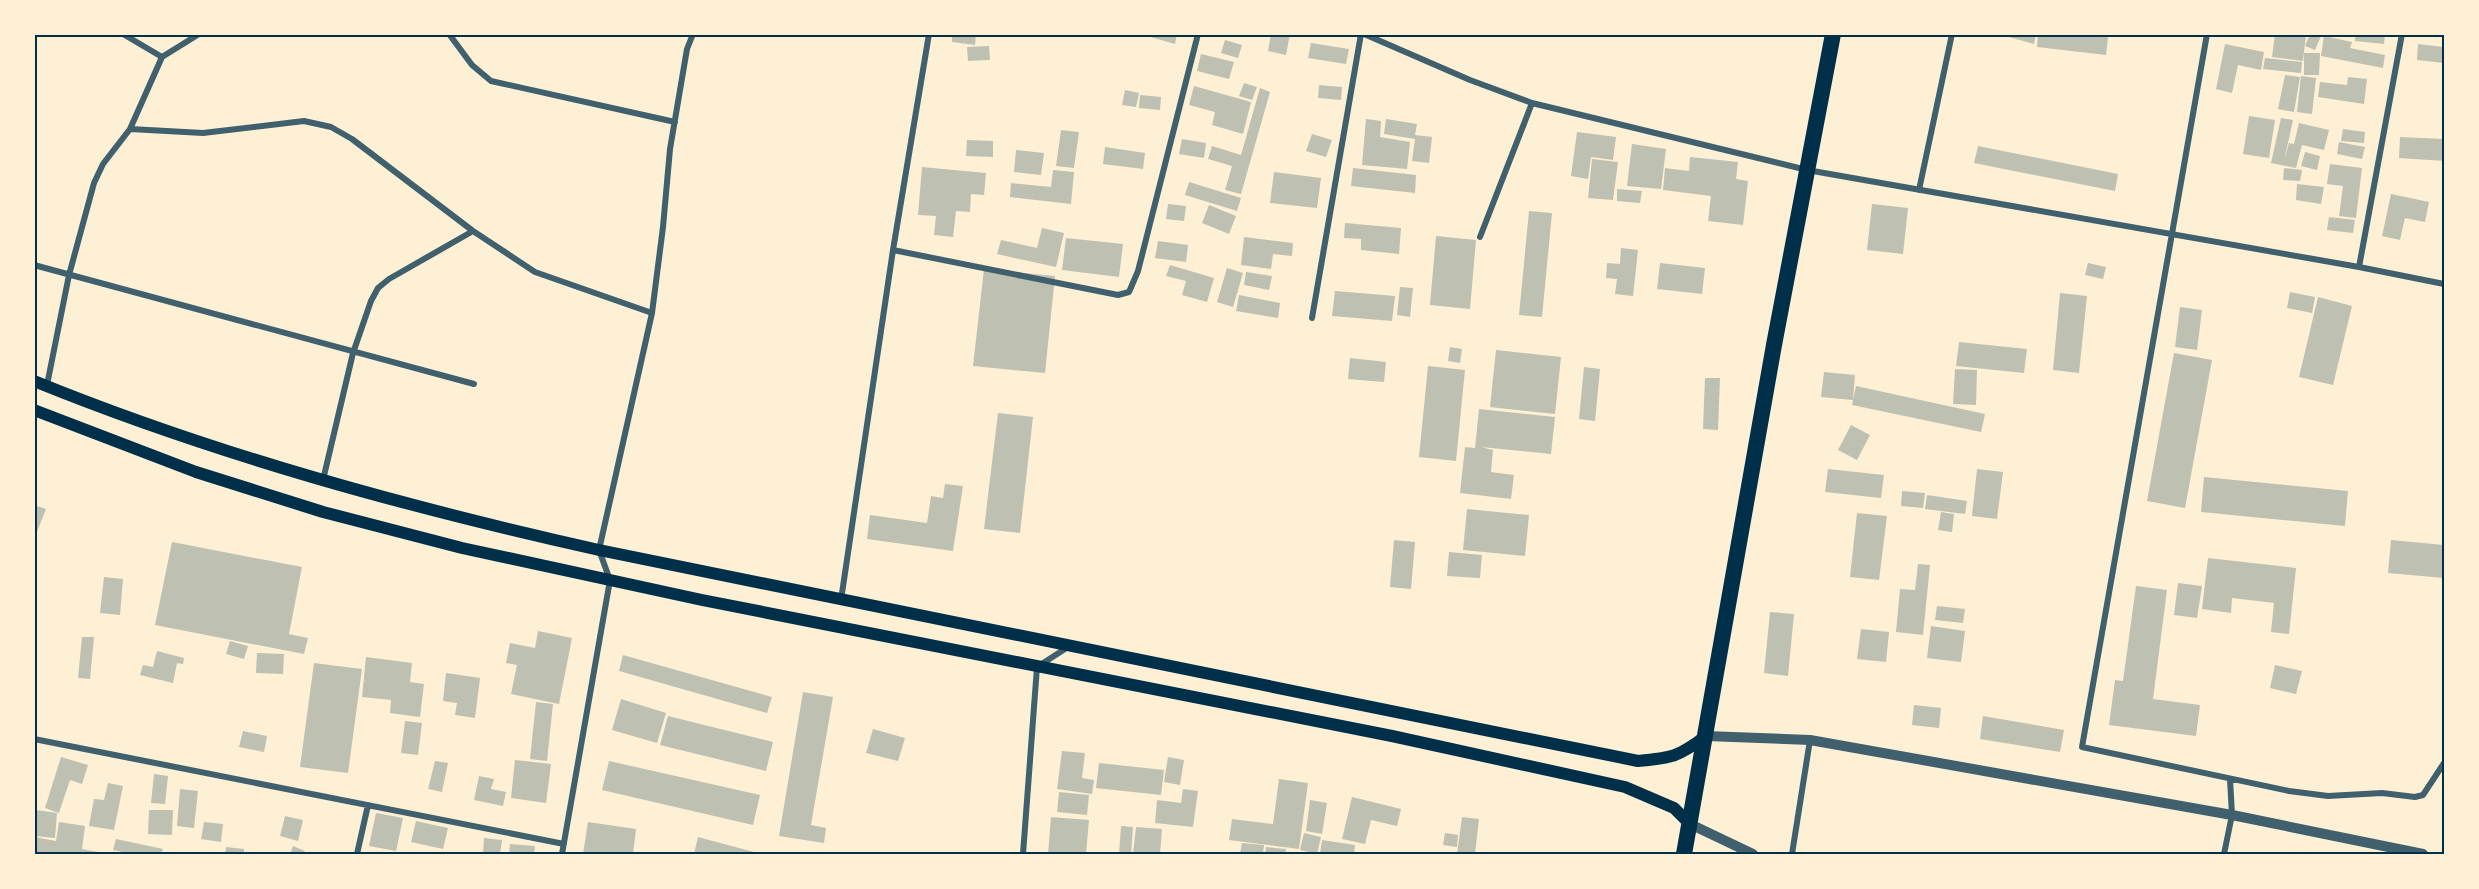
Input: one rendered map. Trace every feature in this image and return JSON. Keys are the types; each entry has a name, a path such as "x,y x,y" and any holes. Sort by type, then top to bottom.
{"highway":[{"path":"1684,855 1774,345 1833,34"}],"main road":[{"path":"34,381 217,447 322,480 497,527 599,550 1638,761 1663,759 1683,754 1706,736"},
{"path":"34,410 196,472 323,512 462,548 1038,667 1392,736 1625,787 1674,808 1690,824"}],"street":[{"path":"123,34 162,57"},
{"path":"47,386 69,275 94,183 103,164 130,129 162,57 199,34"},
{"path":"448,34 472,65 491,81 675,122"},
{"path":"562,855 610,580 599,550 652,314 675,122 687,49 693,34"},
{"path":"841,600 893,250 929,34"},
{"path":"893,250 1118,295 1129,292 1138,271 1198,34"},
{"path":"1312,318 1363,34 1470,80 1532,103 1807,171 2445,284"},
{"path":"1918,190 1952,34"},
{"path":"2207,34 2170,234 2082,747 2289,791 2328,795 2382,793 2415,797 2424,795 2445,763"},
{"path":"2359,267 2402,34"},
{"path":"1480,237 1532,103"},
{"path":"130,129 203,133 288,121 317,123 352,139 473,231 535,272 652,314"},
{"path":"322,480 353,353 371,301 378,288 389,279 473,231"},
{"path":"34,265 474,384"},
{"path":"1023,855 1038,667 1069,646"},
{"path":"1706,736 1810,740 2232,815 2423,855"},
{"path":"34,739 564,843"},
{"path":"1792,855 1810,740"},
{"path":"2224,855 2232,815 2230,779"},
{"path":"357,855 368,805"},
{"path":"1690,824 1753,855"}],"building":[{"path":"952,34 976,34 975,45 952,42"},
{"path":"1140,34 1177,34 1175,44"},
{"path":"1271,34 1290,34 1286,55 1268,51"},
{"path":"1998,34 2036,34 2034,44"},
{"path":"2038,34 2108,37 2106,55 2037,47"},
{"path":"2275,34 2306,34 2303,61 2272,57"},
{"path":"2310,34 2321,36 2315,50 2305,46"},
{"path":"2355,34 2385,34 2384,44 2355,41"},
{"path":"2324,36 2352,42 2350,48 2385,55 2383,68 2321,56"},
{"path":"1225,40 1242,45 1238,58 1221,53"},
{"path":"1311,43 1349,49 1346,64 1308,58"},
{"path":"2225,44 2264,52 2261,70 2238,65 2232,93 2216,89"},
{"path":"2418,44 2444,47 2444,63 2417,60"},
{"path":"989,46 990,60 968,61 967,47"},
{"path":"2304,53 2320,53 2319,75 2304,75"},
{"path":"1201,54 1234,62 1229,79 1197,71"},
{"path":"2265,58 2302,62 2301,73 2263,69"},
{"path":"2285,75 2300,77 2294,112 2278,109"},
{"path":"2301,76 2316,78 2312,114 2297,112"},
{"path":"2348,77 2367,79 2364,104 2318,97 2320,82 2347,85"},
{"path":"1244,83 1257,87 1252,100 1239,96"},
{"path":"1319,85 1342,87 1341,100 1318,98"},
{"path":"1194,86 1251,102 1243,134 1212,125 1215,112 1189,105"},
{"path":"1260,88 1270,92 1241,194 1225,190 1232,166 1208,159 1212,146 1241,155"},
{"path":"1125,90 1139,93 1136,107 1122,105"},
{"path":"1140,95 1161,97 1160,110 1139,108"},
{"path":"2249,116 2275,120 2269,158 2243,154"},
{"path":"2281,118 2293,120 2284,161 2289,143 2294,144 2299,123 2329,130 2324,150 2302,145 2296,168 2271,163"},
{"path":"1366,119 1381,121 1380,137 1410,142 1407,169 1362,165"},
{"path":"1386,119 1417,124 1415,135 1432,137 1429,163 1412,161 1415,139 1384,134"},
{"path":"2343,129 2365,132 2364,143 2341,141"},
{"path":"1061,130 1079,132 1074,168 1056,166"},
{"path":"1577,132 1616,137 1613,160 1591,157 1588,179 1571,176"},
{"path":"1312,134 1332,140 1326,157 1306,151"},
{"path":"2400,137 2444,139 2444,161 2399,158"},
{"path":"1182,139 1206,143 1204,158 1179,154"},
{"path":"967,140 993,141 993,157 966,156"},
{"path":"2339,142 2365,147 2362,159 2337,154"},
{"path":"1632,144 1666,149 1661,189 1627,186"},
{"path":"1978,146 2118,174 2115,191 1974,163"},
{"path":"1105,147 1145,153 1143,169 1103,164"},
{"path":"1016,150 1044,153 1041,175 1014,172"},
{"path":"2305,152 2320,156 2317,170 2301,166"},
{"path":"1690,157 1738,162 1736,179 1748,181 1743,225 1708,221 1711,196 1663,190 1665,168 1689,171"},
{"path":"1592,159 1618,162 1613,200 1588,198"},
{"path":"2330,164 2362,168 2356,218 2339,216 2343,186 2327,184"},
{"path":"922,167 986,173 984,195 971,194 970,212 956,211 953,237 934,235 936,216 918,215"},
{"path":"1353,168 1416,175 1415,193 1351,186"},
{"path":"2284,168 2302,170 2300,181 2283,180"},
{"path":"1053,170 1074,172 1071,204 1010,197 1011,183 1051,187"},
{"path":"1274,172 1321,178 1317,208 1270,203"},
{"path":"1189,182 1241,198 1237,211 1185,195"},
{"path":"2297,184 2324,187 2321,204 2296,200"},
{"path":"1617,189 1642,191 1640,203 1617,201"},
{"path":"2391,194 2429,202 2425,222 2405,218 2400,240 2382,236"},
{"path":"1168,204 1186,206 1184,221 1166,219"},
{"path":"1872,204 1908,208 1903,254 1867,250"},
{"path":"1209,205 1236,216 1229,234 1202,223"},
{"path":"1529,211 1552,213 1542,317 1519,315"},
{"path":"2329,217 2355,220 2353,233 2327,230"},
{"path":"1345,223 1401,228 1399,254 1361,250 1361,239 1344,238"},
{"path":"1042,228 1064,233 1056,267 997,254 1001,240 1037,248"},
{"path":"1436,236 1476,240 1470,309 1430,305"},
{"path":"1244,237 1293,243 1292,256 1273,254 1271,269 1241,265"},
{"path":"1066,238 1123,244 1119,277 1062,270"},
{"path":"1158,241 1188,245 1186,262 1155,258"},
{"path":"1621,248 1638,250 1633,296 1615,294 1617,279 1606,278 1607,263 1620,264"},
{"path":"1660,263 1705,268 1702,294 1657,289"},
{"path":"2088,263 2106,267 2103,279 2085,275"},
{"path":"1170,265 1214,278 1207,302 1182,295 1186,281 1166,276"},
{"path":"1227,268 1243,273 1233,307 1217,302"},
{"path":"984,269 1055,276 1045,373 973,366"},
{"path":"1246,272 1272,276 1269,290 1244,285"},
{"path":"1400,287 1413,288 1410,317 1397,315"},
{"path":"1335,291 1395,296 1392,321 1332,316"},
{"path":"2290,292 2315,297 2312,313 2287,308"},
{"path":"2060,293 2087,296 2079,373 2053,370"},
{"path":"1239,295 1280,303 1278,318 1236,311"},
{"path":"2318,297 2352,306 2333,385 2299,377"},
{"path":"2180,307 2202,310 2197,350 2175,347"},
{"path":"1959,342 2027,349 2024,373 1956,366"},
{"path":"1450,347 1462,349 1460,363 1448,361"},
{"path":"1496,350 1561,357 1555,414 1490,407"},
{"path":"2174,353 2212,360 2185,508 2147,501"},
{"path":"1350,358 1386,362 1384,382 1348,379"},
{"path":"1428,366 1465,370 1456,461 1419,457"},
{"path":"1584,367 1600,369 1595,421 1579,419"},
{"path":"1955,369 1977,370 1976,405 1953,404"},
{"path":"1824,372 1855,375 1853,400 1821,397"},
{"path":"1705,378 1720,378 1718,430 1703,429"},
{"path":"1856,386 1985,414 1981,432 1852,405"},
{"path":"1479,409 1555,417 1551,454 1481,447 1493,450 1491,472 1514,475 1511,499 1460,493 1465,447 1475,448"},
{"path":"998,413 1033,417 1020,533 984,529"},
{"path":"1851,425 1870,435 1857,460 1838,450"},
{"path":"1828,469 1884,475 1881,498 1825,492"},
{"path":"1977,469 2003,472 1997,519 1972,516"},
{"path":"2204,477 2348,491 2345,526 2201,512"},
{"path":"945,484 963,486 953,551 867,539 870,515 927,523 931,496 943,498"},
{"path":"1902,491 1925,493 1923,508 1901,506"},
{"path":"1927,495 1967,501 1965,514 1925,509"},
{"path":"34,505 46,509 35,537 34,537"},
{"path":"1467,509 1529,515 1525,556 1463,550"},
{"path":"1941,512 1954,514 1952,532 1938,530"},
{"path":"1857,513 1887,516 1879,580 1850,577"},
{"path":"1394,540 1415,542 1411,589 1390,587"},
{"path":"2391,540 2444,545 2444,578 2388,573"},
{"path":"172,542 302,567 289,634 308,638 304,654 155,625"},
{"path":"1449,552 1482,555 1480,578 1447,576"},
{"path":"2208,558 2296,568 2289,634 2271,632 2274,603 2232,598 2231,613 2202,609"},
{"path":"1918,564 1930,565 1923,635 1896,632 1900,589 1915,590"},
{"path":"104,577 123,579 120,615 100,613"},
{"path":"2178,583 2202,586 2197,618 2174,615"},
{"path":"2136,586 2167,590 2153,699 2200,705 2196,736 2109,725 2115,680 2123,681"},
{"path":"1937,606 1965,609 1963,623 1935,620"},
{"path":"1770,612 1794,614 1788,676 1764,673"},
{"path":"1931,626 1965,631 1961,662 1927,658"},
{"path":"1861,629 1889,632 1886,662 1857,659"},
{"path":"538,631 572,638 559,704 511,694 517,665 506,663 510,643 535,648"},
{"path":"82,637 94,637 90,679 78,678"},
{"path":"230,641 248,646 244,659 226,654"},
{"path":"157,651 184,658 183,664 177,663 173,683 140,675 143,665 153,667"},
{"path":"257,653 284,654 283,674 256,673"},
{"path":"623,655 772,697 767,713 619,671"},
{"path":"366,657 412,663 410,682 424,684 420,717 390,713 391,700 362,697"},
{"path":"314,663 362,669 348,773 300,767"},
{"path":"2275,665 2302,671 2296,694 2270,688"},
{"path":"446,673 480,678 475,718 455,715 457,703 443,701"},
{"path":"803,692 833,697 811,825 826,828 824,843 779,836"},
{"path":"621,699 666,713 657,743 612,730"},
{"path":"536,702 553,704 547,761 530,759"},
{"path":"1914,705 1941,708 1939,728 1912,725"},
{"path":"668,716 773,742 766,771 660,745"},
{"path":"1983,716 2064,730 2060,752 1980,739"},
{"path":"405,721 422,723 418,755 401,753"},
{"path":"873,729 905,738 898,761 866,753"},
{"path":"243,731 267,736 264,752 239,747"},
{"path":"1062,751 1085,753 1082,778 1094,780 1092,794 1057,789"},
{"path":"61,757 88,765 82,784 70,780 59,813 45,808"},
{"path":"1168,757 1184,760 1180,785 1164,782"},
{"path":"515,760 551,764 546,803 511,798"},
{"path":"435,761 448,763 442,792 428,789"},
{"path":"609,761 760,795 753,825 602,790"},
{"path":"1099,763 1164,770 1161,795 1096,788"},
{"path":"154,774 168,776 165,804 151,803"},
{"path":"479,776 494,779 491,789 506,792 503,806 474,800"},
{"path":"1279,779 1308,783 1299,849 1229,840 1232,819 1273,824"},
{"path":"108,783 123,786 114,830 89,826 94,799 104,800"},
{"path":"180,789 198,791 194,828 177,826"},
{"path":"1183,789 1198,791 1193,827 1155,823 1157,800 1181,803"},
{"path":"1059,792 1089,795 1087,815 1057,812"},
{"path":"1352,797 1401,809 1397,826 1371,820 1365,844 1342,839"},
{"path":"1310,800 1327,803 1322,834 1306,831"},
{"path":"36,810 57,813 55,838 34,836"},
{"path":"149,810 173,810 172,835 148,834"},
{"path":"376,813 403,818 396,851 369,846"},
{"path":"285,816 303,820 298,841 280,836"},
{"path":"1051,817 1089,820 1086,854 1048,854"},
{"path":"1462,817 1479,819 1475,854 1457,854"},
{"path":"416,821 448,828 443,849 411,842"},
{"path":"59,822 85,826 82,849 109,854 34,854 34,837 56,841"},
{"path":"204,822 223,824 221,842 201,839"},
{"path":"588,822 636,829 633,854 583,854"},
{"path":"1121,826 1133,827 1131,854 1119,854"},
{"path":"1136,827 1162,829 1160,854 1133,854"},
{"path":"1304,833 1321,837 1317,854 1300,850"},
{"path":"1445,833 1458,835 1457,847 1443,845"},
{"path":"698,837 754,852 754,854 694,854"},
{"path":"484,838 502,840 500,854 483,854"},
{"path":"116,839 163,849 161,854 132,854 113,850"},
{"path":"1322,840 1355,845 1354,854 1320,854"},
{"path":"1242,843 1264,845 1263,854 1240,854"},
{"path":"510,844 535,846 534,854 509,854"},
{"path":"293,846 305,851 304,854 290,854"},
{"path":"226,847 244,849 244,854 225,854"},
{"path":"1266,847 1286,849 1285,854 1265,854"}]}
